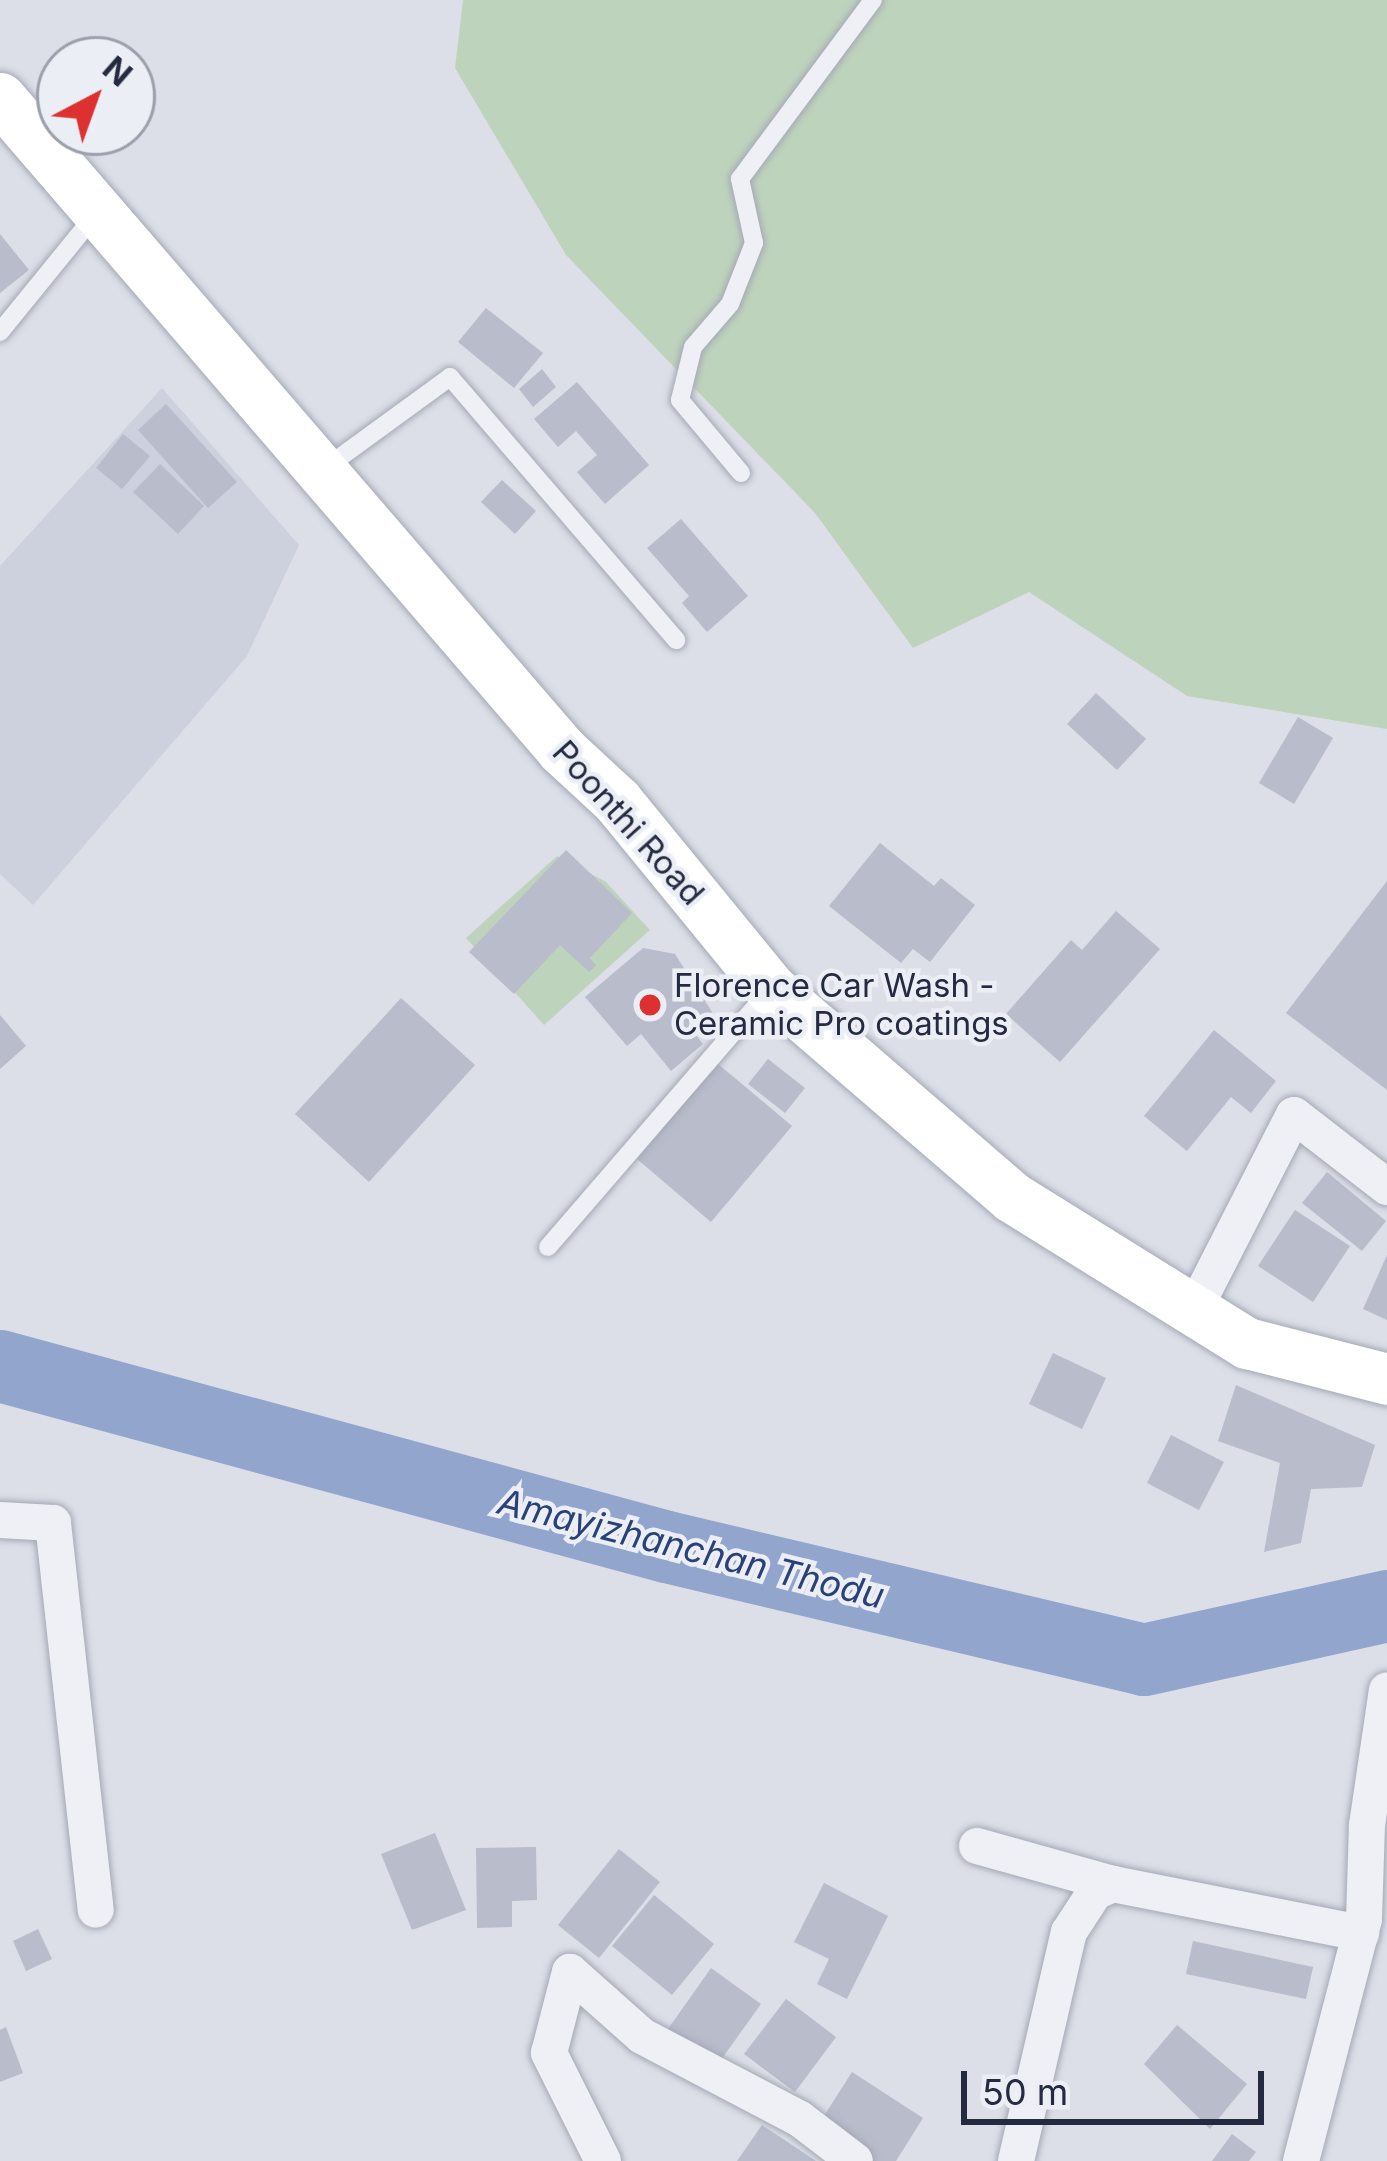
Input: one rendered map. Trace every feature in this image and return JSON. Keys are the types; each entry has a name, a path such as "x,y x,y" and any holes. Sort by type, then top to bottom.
{"main road":[{"name":"Poonthi Road","path":"0,98 562,750 617,801 771,989 1012,1197 1247,1343 1387,1379"}],"street":[{"path":"1194,1310 1294,1115 1387,1187"},
{"path":"0,1520 53,1523 96,1910"},
{"path":"1301,2161 1371,1925 1367,1825 1387,1690"},
{"path":"977,1846 1113,1884 1371,1925"},
{"path":"1016,2161 1069,1932 1079,1910 1113,1884"},
{"path":"603,2161 549,2054 570,1972 642,2036 800,2119 855,2161"}],"lane":[{"path":"741,473 680,400 693,346 730,304 754,243 740,179 873,0"},
{"path":"0,332 98,211"},
{"path":"324,470 450,376 676,640"},
{"path":"548,1247 771,989"}],"shaded area":[{"path":"162,388 299,545 247,656 33,905 0,874 0,566"}],"green space":[{"path":"463,0 1387,0 1387,729 1187,696 1029,592 913,648 815,513 566,255 455,68"},
{"path":"557,856 606,882 650,930 544,1025 466,938"}],"building":[{"path":"0,234 29,270 0,293"},
{"path":"486,308 543,353 514,388 458,342"},
{"path":"542,369 556,387 533,407 519,389"},
{"path":"577,382 649,465 605,504 577,472 597,455 576,431 558,447 534,419"},
{"path":"166,404 237,482 208,508 138,430"},
{"path":"123,434 150,456 122,489 96,468"},
{"path":"160,464 204,506 178,534 133,492"},
{"path":"502,480 536,511 515,534 481,502"},
{"path":"681,519 748,596 707,632 682,603 689,596 647,548"},
{"path":"1096,693 1146,739 1117,770 1067,724"},
{"path":"1298,717 1333,738 1294,804 1259,783"},
{"path":"880,843 934,886 941,878 975,905 930,962 913,949 901,963 829,906"},
{"path":"566,850 632,913 590,958 596,965 589,972 560,945 514,994 469,952"},
{"path":"1387,881 1387,1090 1286,1013"},
{"path":"1116,911 1160,949 1060,1062 1006,1014 1071,940 1082,950"},
{"name":"Florence Car Wash - Ceramic Pro coatings","path":"643,948 675,954 712,1012 696,1035 703,1044 671,1071 641,1034 627,1046 585,997"},
{"path":"401,998 475,1065 369,1182 295,1114"},
{"path":"0,1015 26,1046 0,1069"},
{"path":"1214,1030 1276,1081 1251,1113 1231,1097 1187,1151 1144,1116"},
{"path":"768,1059 805,1088 785,1113 748,1084"},
{"path":"717,1063 792,1126 711,1222 637,1159"},
{"path":"1327,1172 1386,1221 1362,1251 1302,1203"},
{"path":"1295,1210 1350,1246 1313,1302 1258,1266"},
{"path":"1387,1255 1387,1320 1363,1309"},
{"path":"1053,1353 1106,1378 1082,1429 1029,1404"},
{"path":"1236,1385 1375,1445 1362,1487 1311,1489 1301,1543 1264,1552 1280,1463 1218,1441"},
{"path":"1171,1435 1224,1462 1199,1510 1147,1483"},
{"path":"435,1833 466,1910 412,1930 381,1854"},
{"path":"536,1847 537,1900 512,1901 512,1927 477,1928 476,1848"},
{"path":"619,1849 660,1882 599,1958 558,1925"},
{"path":"824,1883 888,1916 847,1999 817,1984 829,1959 794,1942"},
{"path":"654,1895 714,1944 672,1995 612,1946"},
{"path":"38,1929 52,1959 26,1971 13,1941"},
{"path":"1193,1941 1313,1967 1306,1999 1186,1974"},
{"path":"711,1968 761,2004 718,2064 668,2029"},
{"path":"786,1999 836,2037 795,2092 744,2054"},
{"path":"1177,2025 1247,2084 1210,2129 1144,2064"},
{"path":"6,2027 23,2073 0,2082 0,2030"},
{"path":"852,2072 923,2118 896,2161 870,2161 817,2127"},
{"path":"762,2125 816,2161 737,2161"},
{"path":"1232,2134 1256,2152 1249,2161 1212,2161"}],"waterway":[{"name":"Amayizhanchan Thodu","path":"0,1366 667,1547 1144,1660 1387,1606"}],"place":[{"name":"Florence Car Wash - Ceramic Pro coatings","path":"650,1005"}]}
